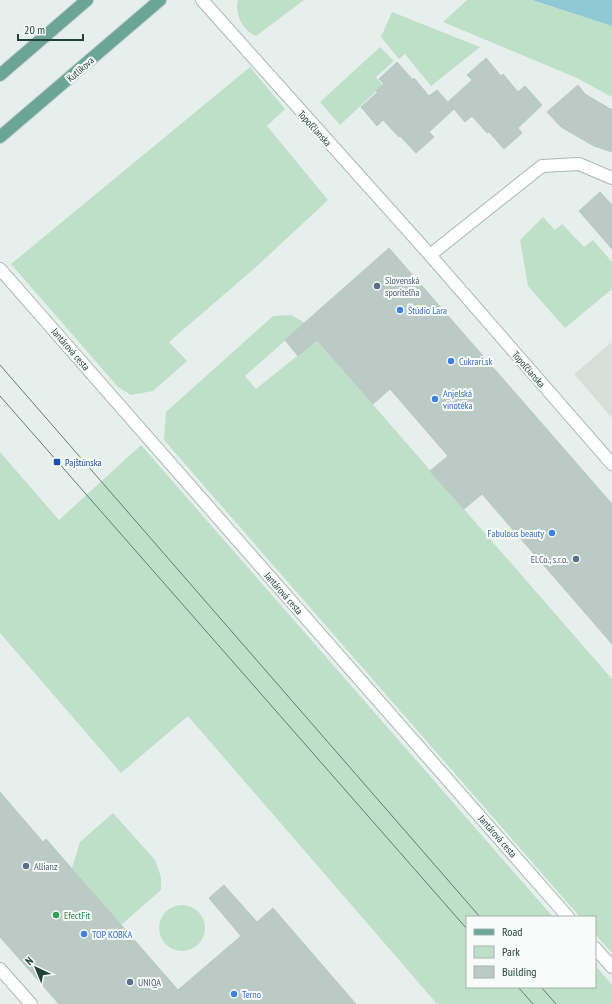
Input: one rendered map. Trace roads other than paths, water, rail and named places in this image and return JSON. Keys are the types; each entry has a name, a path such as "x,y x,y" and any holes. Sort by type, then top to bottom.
{"main road":[{"path":"0,75 87,0"},
{"name":"Kutlíkova","path":"0,137 160,0"}],"street":[{"name":"Topoľčianska","path":"202,0 288,98 430,255 612,464"},
{"path":"430,255 542,166 579,164 612,178"},
{"name":"Jantárová cesta","path":"0,269 567,916"},
{"path":"596,949 612,967"},
{"path":"0,969 31,1004"}],"water":[{"path":"532,0 612,0 612,26"}],"tram line":[{"path":"0,365 479,916"},
{"path":"0,396 466,928"},
{"path":"519,988 533,1004"},
{"path":"542,988 556,1004"}],"place":[{"name":"Slovenská sporiteľňa","path":"377,286"},
{"name":"Štúdio Lara","path":"400,310"},
{"name":"Cukrari.sk","path":"451,361"},
{"name":"Anjelská vinotéka","path":"435,399"},
{"name":"Pajštúnska","path":"57,462"},
{"name":"Fabulous beauty","path":"552,533"},
{"name":"El.Co., s.r.o.","path":"576,559"},
{"name":"Allianz","path":"26,866"},
{"name":"EfectFit","path":"56,915"},
{"name":"TOP KOBKA","path":"84,934"},
{"name":"UNIQA","path":"130,982"},
{"name":"Terno","path":"234,994"}]}
